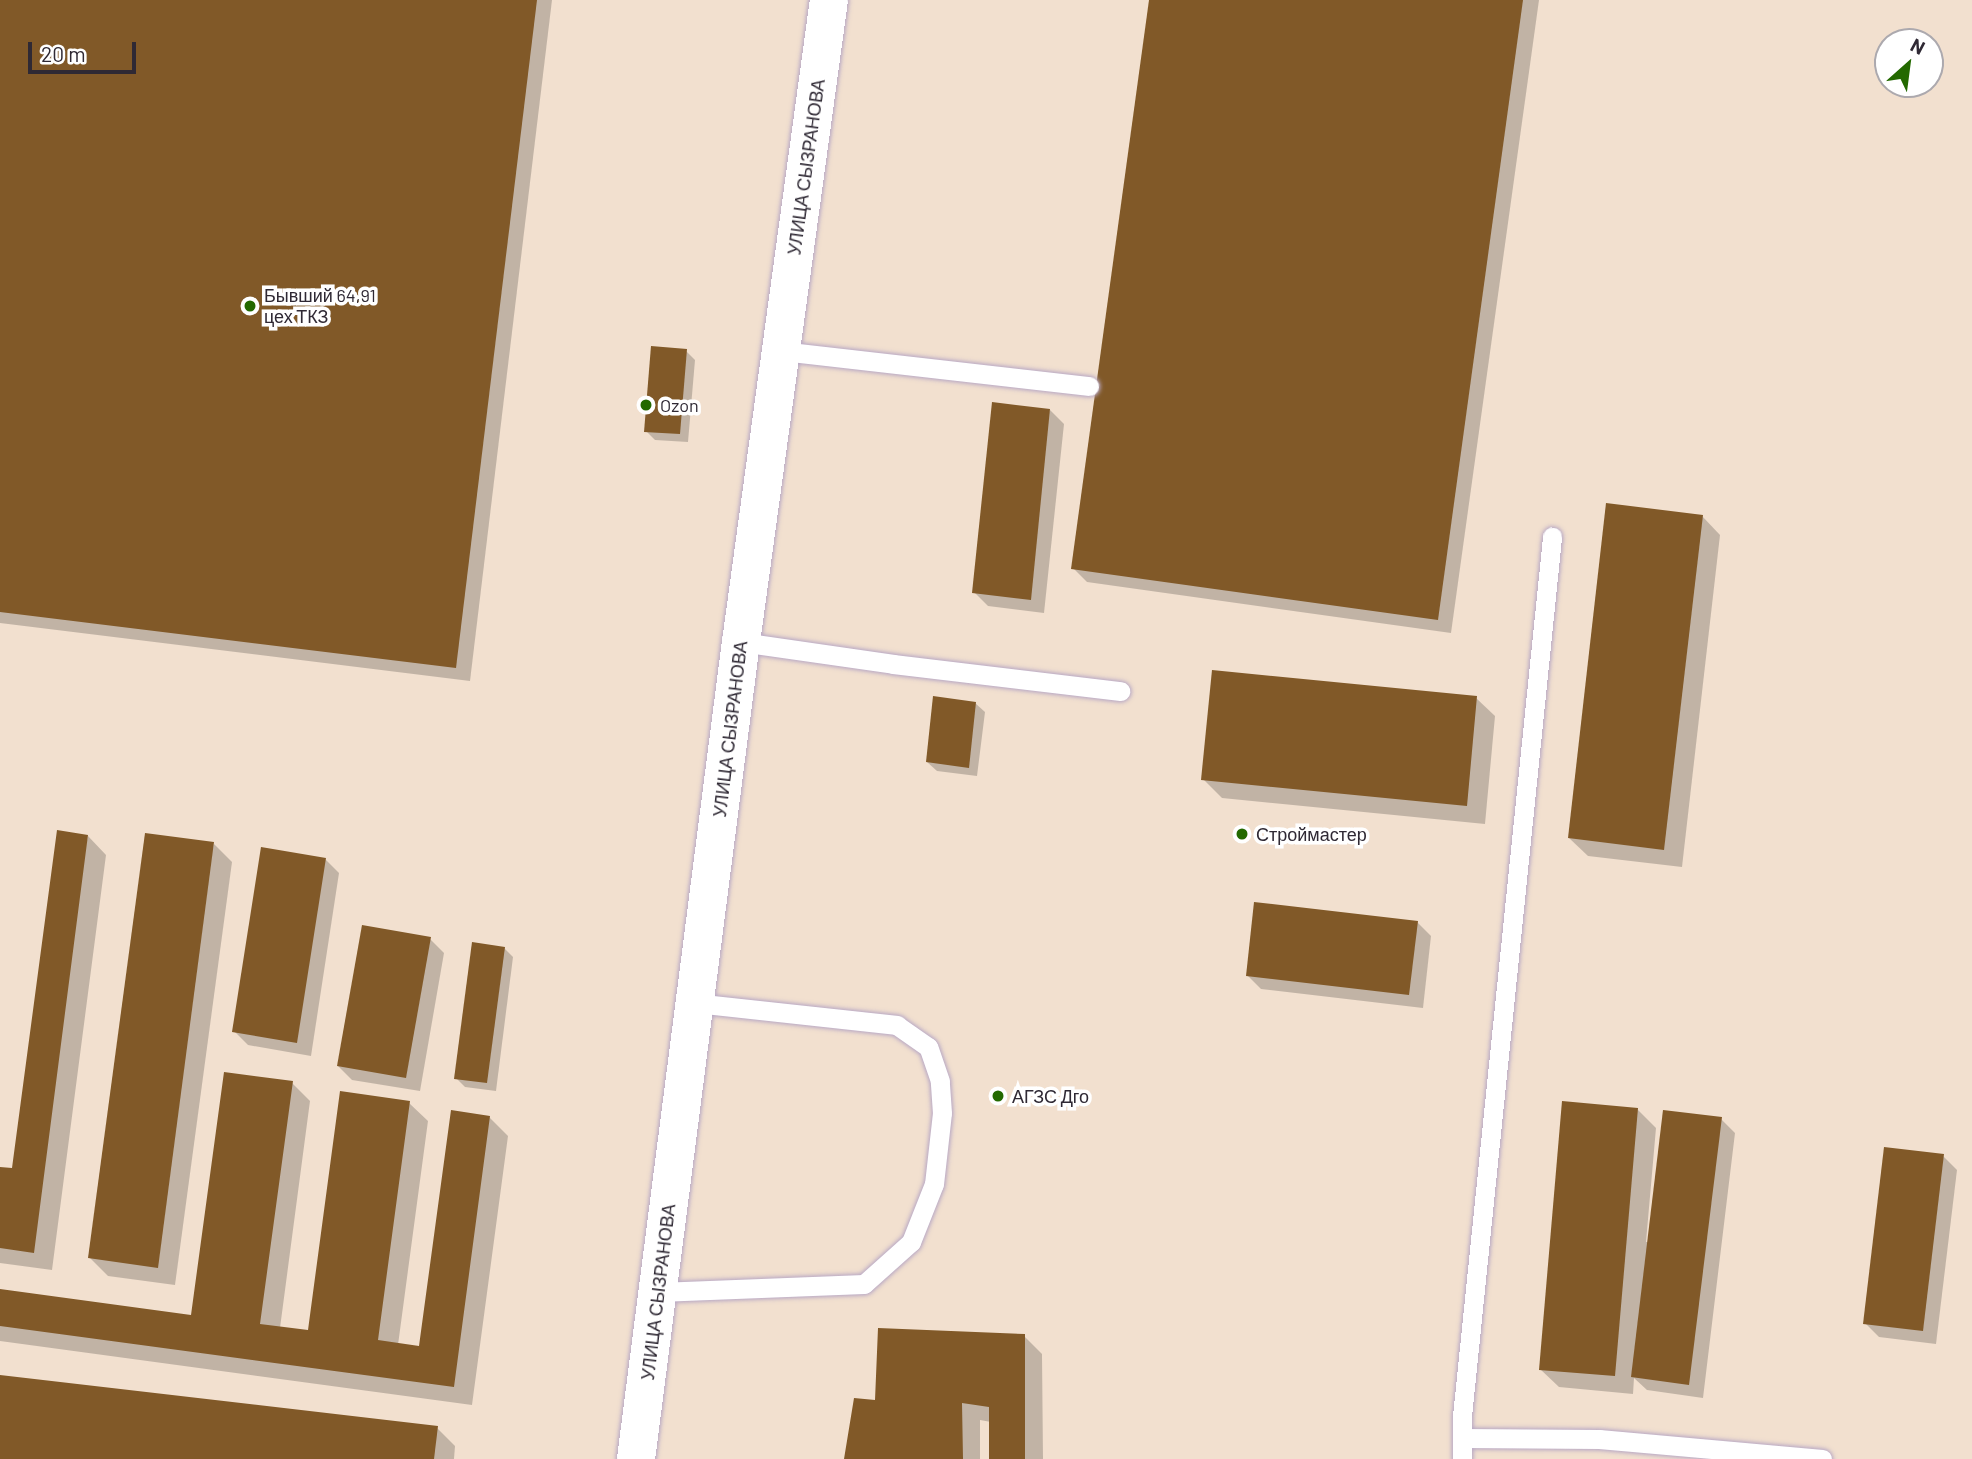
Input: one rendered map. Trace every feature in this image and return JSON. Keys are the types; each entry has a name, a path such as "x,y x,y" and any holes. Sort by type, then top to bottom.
{"main road":[{"name":"УЛИЦА СЫЗРАНОВА","path":"636,1459 741,642 829,0"}],"lane":[{"path":"781,351 1089,386"},
{"path":"1462,1459 1552,537"},
{"path":"741,642 893,664 1120,691"},
{"path":"658,1292 864,1284 911,1242 934,1184 942,1112 940,1080 928,1047 897,1025 696,1003"},
{"path":"1462,1438 1599,1439 1822,1459"}],"shaded area":[{"path":"0,0 1972,0 1972,1459 0,1459"}],"building":[{"name":"Бывший 64,91 цех ТКЗ","path":"0,0 537,0 456,668 0,612"},
{"path":"1149,0 1523,0 1438,620 1071,569"},
{"path":"651,346 687,349 680,434 644,432"},
{"path":"992,402 1050,409 1031,600 972,593"},
{"path":"1606,503 1703,515 1664,850 1568,838"},
{"path":"1212,670 1477,696 1467,806 1201,780"},
{"path":"933,696 976,702 969,768 926,762"},
{"path":"57,830 88,835 34,1253 0,1248 0,1167 12,1168"},
{"path":"145,833 214,842 158,1268 88,1258"},
{"path":"261,847 326,858 297,1043 232,1032"},
{"path":"1254,902 1418,921 1409,995 1246,976"},
{"path":"362,925 431,937 406,1078 337,1066"},
{"path":"472,942 505,947 487,1083 454,1079"},
{"path":"224,1072 293,1081 260,1324 308,1330 340,1091 410,1101 378,1340 419,1346 451,1110 490,1116 454,1387 0,1326 0,1289 191,1315"},
{"path":"1562,1101 1638,1108 1615,1376 1539,1370"},
{"path":"1663,1110 1722,1117 1689,1385 1631,1377"},
{"path":"1884,1147 1944,1154 1923,1331 1863,1324"},
{"path":"878,1328 1025,1334 1025,1459 989,1459 989,1407 962,1403 963,1459 844,1459 854,1398 875,1400"},
{"path":"0,1375 438,1426 434,1459 0,1459"}],"place":[{"name":"Бывший 64,91 цех ТКЗ","path":"250,306"},
{"name":"Ozon","path":"646,405"},
{"name":"Строймастер","path":"1242,834"},
{"name":"АГЗС Дго","path":"998,1096"}]}
